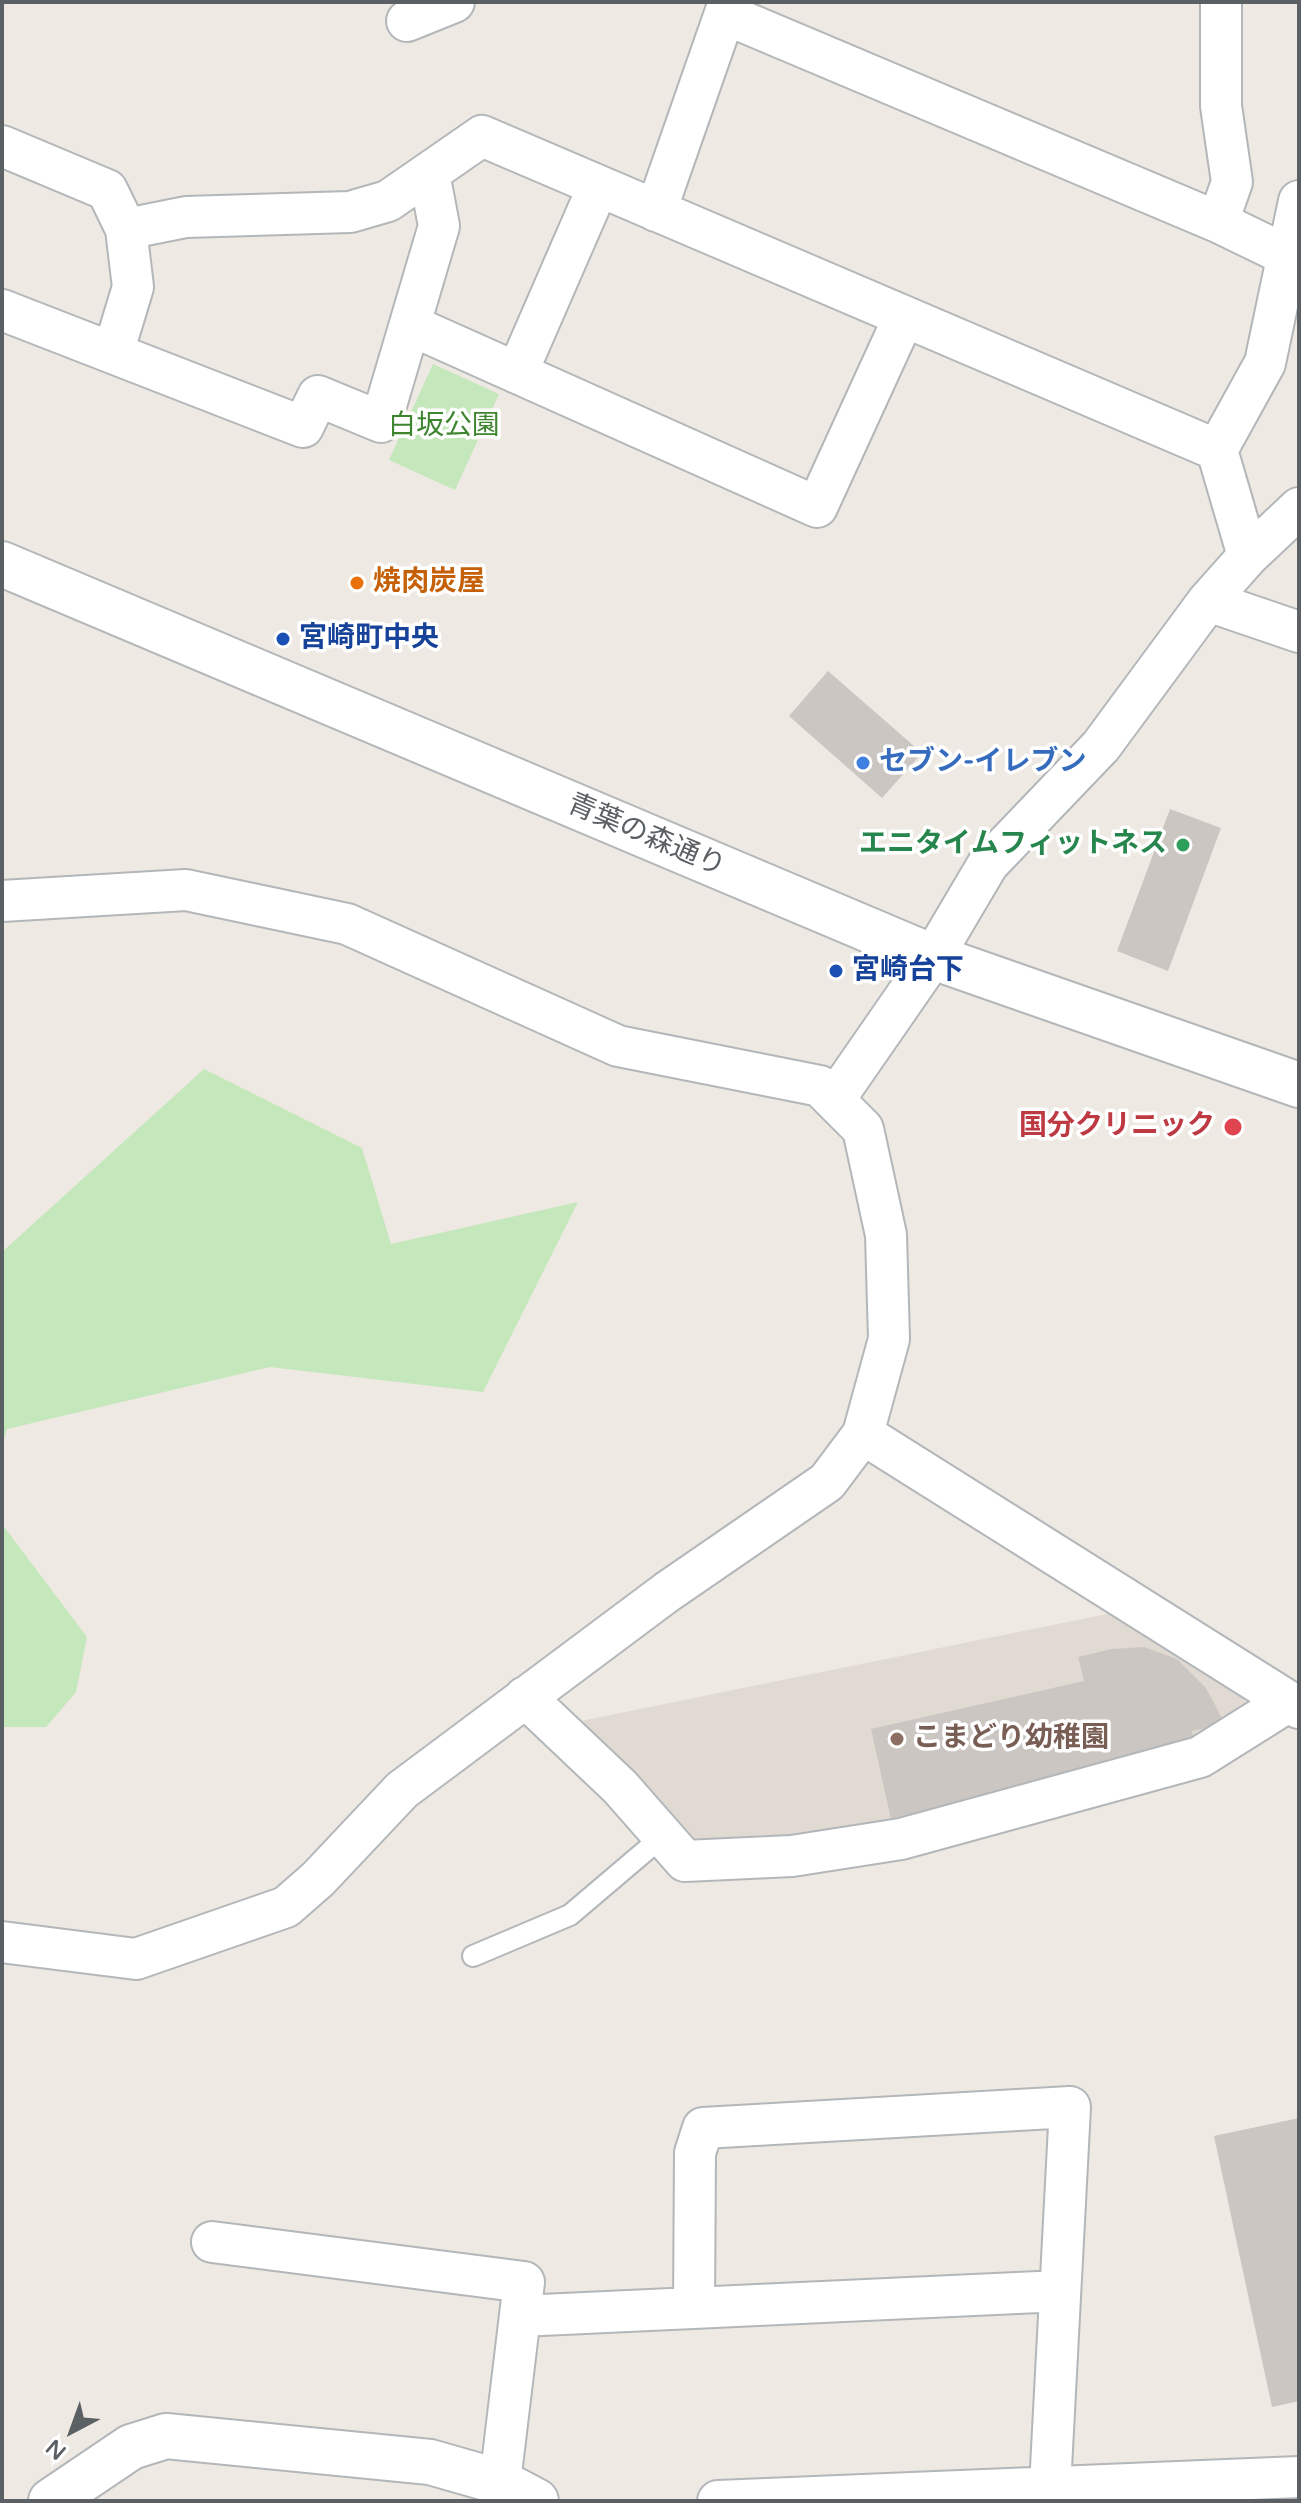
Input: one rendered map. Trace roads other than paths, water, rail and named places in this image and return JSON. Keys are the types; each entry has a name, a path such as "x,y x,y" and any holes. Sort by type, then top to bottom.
{"street":[{"path":"407,21 454,2"},
{"path":"1218,222 1232,182 1221,106 1219,3"},
{"path":"656,211 727,8 1218,222 1286,255"},
{"path":"126,229 186,217 350,212 388,201 482,136 1217,450"},
{"path":"2,146 107,190 126,229 133,287 113,353"},
{"path":"2,310 303,427 318,396 381,422 439,226 429,173"},
{"path":"517,373 598,187"},
{"path":"1248,556 1217,450 1265,363 1299,201"},
{"path":"410,325 817,507 904,317"},
{"path":"834,1100 933,957 988,864 1101,746 1208,601 1248,556 1299,508"},
{"name":"青葉の森通り","path":"2,564 933,957 1299,1085"},
{"path":"1208,601 1299,632"},
{"path":"2,901 186,890 347,924 618,1046 820,1086 863,1129 886,1235 889,1339 863,1434 827,1482 667,1592 402,1790 318,1879 286,1907 136,1959 2,1942"},
{"path":"525,1697 620,1787 685,1861 792,1856 901,1839 1200,1757 1292,1705 863,1434"},
{"path":"694,2308 695,2153 703,2128 1070,2107 1050,2487"},
{"path":"51,2501 131,2447 166,2436 430,2462 518,2491 520,2316 524,2282 212,2242"},
{"path":"520,2316 1060,2291"},
{"path":"718,2501 1299,2477"}],"lane":[{"path":"473,1956 570,1915 663,1836"}],"place":[{"name":"焼肉炭屋","path":"357,583"},
{"name":"宮崎町中央","path":"283,639"},
{"name":"セブン-イレブン","path":"863,763"},
{"name":"エニタイムフィットネス","path":"1183,845"},
{"name":"宮崎台下","path":"836,971"},
{"name":"国分クリニック","path":"1233,1127"},
{"name":"こまどり幼稚園","path":"897,1739"}],"park label":[{"name":"白坂公園","path":"444,427"}]}
